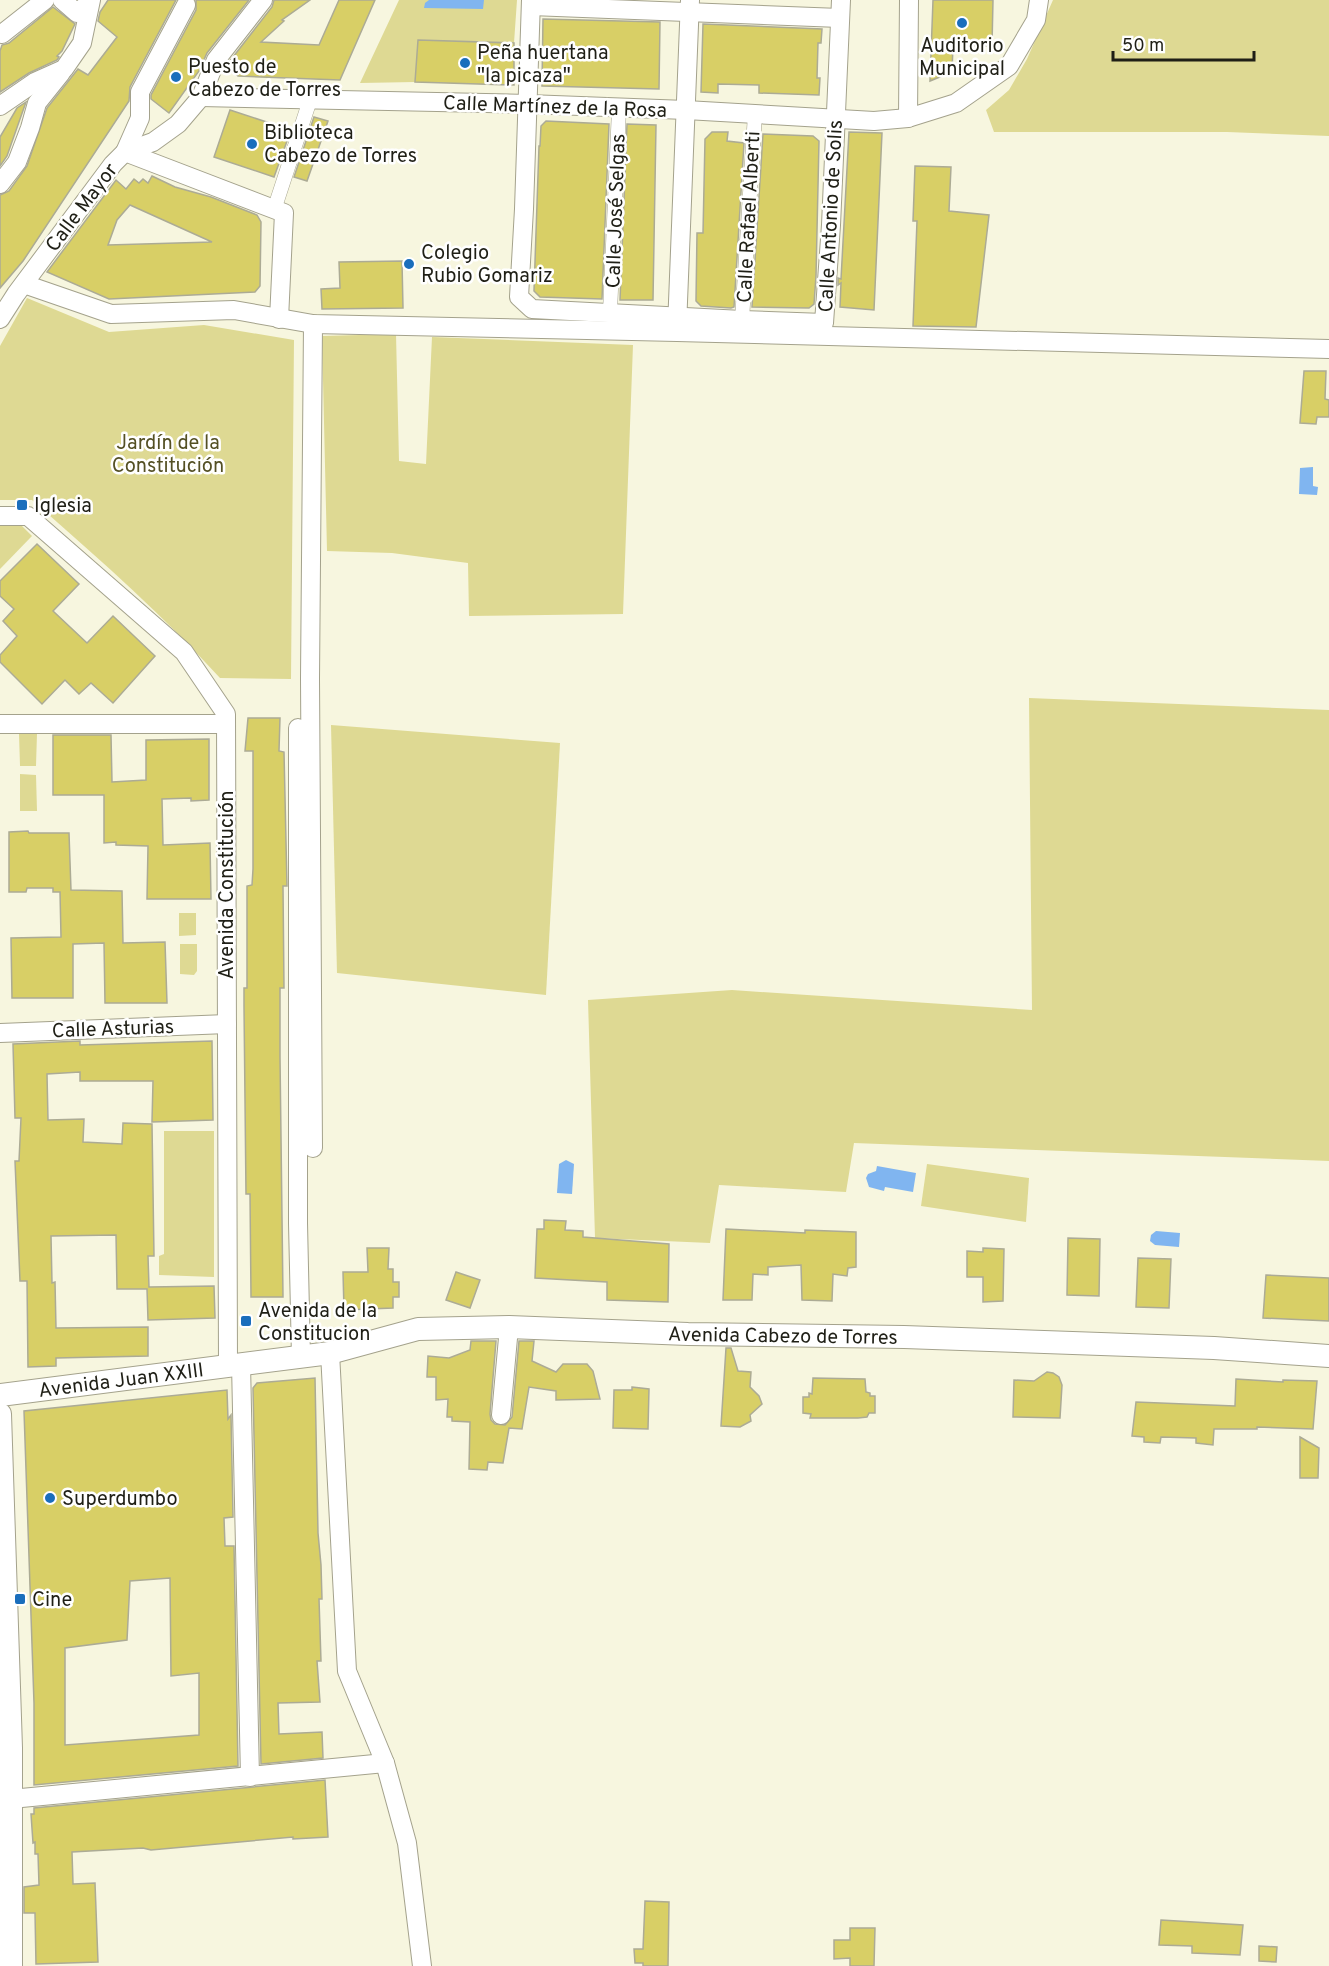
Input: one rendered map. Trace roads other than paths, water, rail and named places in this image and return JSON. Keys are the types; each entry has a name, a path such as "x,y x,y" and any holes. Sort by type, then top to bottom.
{"street":[{"path":"0,33 45,0"},
{"path":"62,0 77,13 90,1"},
{"name":"Calle Mayor","path":"0,319 113,164 125,152 153,142 178,124 201,97 216,60 262,0"},
{"path":"908,118 909,0"},
{"name":"Calle Martínez de la Rosa","path":"201,97 686,110 874,121 908,118 956,103 1009,66 1036,20 1039,0"},
{"path":"0,184 17,162 37,103 82,43 90,1"},
{"path":"677,324 610,312 532,309 519,297 531,3 840,9"},
{"path":"186,5 140,92 140,118 125,152 284,213 279,319"},
{"path":"677,324 690,6"},
{"name":"Calle Antonio de Solis","path":"677,324 742,321 824,323 831,225 840,9"},
{"path":"0,106 35,82 64,69"},
{"path":"274,210 310,100"},
{"name":"Calle José Selgas","path":"610,312 619,109"},
{"name":"Calle Rafael Alberti","path":"742,321 754,114"},
{"path":"24,284 111,314 234,310 313,324 677,324 1329,349"},
{"path":"313,324 310,679 313,1148"},
{"name":"Avenida Constitución","path":"0,516 28,516 184,652 226,714 227,1024 235,1365 250,1777"},
{"path":"0,724 226,724"},
{"path":"298,728 298,1199 301,1357"},
{"name":"Calle Asturias","path":"0,1033 227,1024"},
{"path":"501,1415 509,1327"},
{"name":"Avenida Cabezo de Torres","path":"235,1365 330,1353 418,1329 509,1327 688,1335 904,1337 1214,1348 1329,1356"},
{"path":"330,1353 347,1671 385,1763 407,1843 422,1966"},
{"name":"Avenida Juan XXIII","path":"0,1395 235,1365"},
{"path":"0,1414 1,1501 11,1748 11,1799 5,1904 11,1966"},
{"path":"11,1799 385,1763"}],"water":[{"path":"429,0 484,0 483,9 424,8 425,3"},
{"path":"1313,467 1313,486 1318,487 1317,495 1299,494 1300,468"},
{"path":"566,1160 574,1164 572,1194 557,1193 559,1164"},
{"path":"877,1166 916,1173 913,1192 885,1187 884,1191 869,1187 866,1178 868,1174 876,1171"},
{"path":"1156,1231 1180,1233 1179,1247 1155,1245 1150,1241 1151,1235"}],"place":[{"name":"Auditorio Municipal","path":"962,23"},
{"name":"Peña huertana \"la picaza\"","path":"465,63"},
{"name":"Puesto de Cabezo de Torres","path":"176,77"},
{"name":"Biblioteca Cabezo de Torres","path":"252,144"},
{"name":"Colegio Rubio Gomariz","path":"409,264"},
{"name":"Iglesia","path":"22,505"},
{"name":"Avenida de la Constitucion","path":"246,1321"},
{"name":"Superdumbo","path":"50,1498"},
{"name":"Cine","path":"20,1599"}],"park label":[{"name":"Jardín de la Constitución","path":"168,454"}]}
